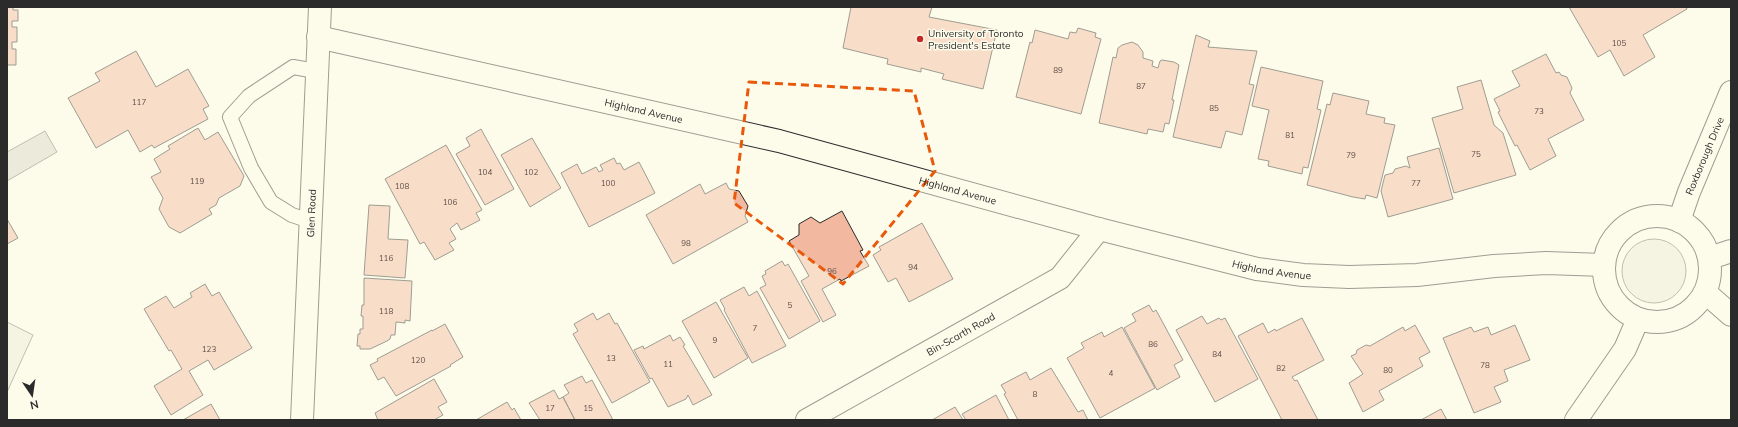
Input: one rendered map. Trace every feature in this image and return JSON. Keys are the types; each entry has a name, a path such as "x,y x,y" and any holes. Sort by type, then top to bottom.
{"street":[{"name":"Glen Road","path":"302,420 316,71 320,7"},
{"name":"Highland Avenue","path":"318,37 779,141 1099,229 1258,269 1303,275 1349,277 1417,275 1494,266 1546,263 1604,265"},
{"name":"Roxborough Drive","path":"1679,221 1689,192 1731,92"},
{"path":"1663,216 1679,221 1693,229 1704,242 1710,258 1710,281 1706,293 1684,316 1669,322 1653,323 1638,319 1623,310 1612,297 1605,281 1604,265 1608,248 1617,234 1630,223 1646,217 1663,216"},
{"name":"Bin-Scarth Road","path":"807,420 1060,278 1099,229"},
{"path":"1710,258 1731,252"},
{"path":"1706,293 1731,315"},
{"path":"1576,420 1625,349 1638,319"}],"lane":[{"path":"310,221 292,215 271,202 251,168 230,117 249,96 293,67 316,71"}],"highlighted area":[{"path":"749,82 914,91 935,171 843,284 734,203"}],"shaded area":[{"path":"45,131 57,152 7,181 7,152"},
{"path":"1648,239 1660,239 1677,248 1684,259 1686,271 1684,283 1677,294 1660,303 1648,303 1636,298 1627,289 1622,277 1622,265 1627,253 1636,244"},
{"path":"7,322 33,335 7,392"}],"building":[{"path":"7,7 13,7 13,10 18,10 18,21 12,21 12,27 17,27 17,42 12,42 12,49 16,49 16,65 7,65"},
{"name":"University of Toronto President's Estate","path":"851,7 932,7 929,17 997,30 983,89 942,79 944,74 921,68 921,72 887,64 888,59 843,48"},
{"path":"1569,7 1686,7 1687,9 1643,35 1655,57 1624,76 1610,50 1598,57"},
{"path":"1078,28 1096,33 1095,37 1101,39 1081,114 1016,97 1030,42 1032,43 1035,30 1068,39 1070,32 1076,33"},
{"path":"1196,35 1210,41 1208,47 1257,51 1249,84 1254,85 1242,135 1226,131 1221,148 1173,137"},
{"path":"1132,42 1138,45 1143,52 1143,58 1153,61 1152,66 1158,68 1160,61 1162,60 1174,62 1179,65 1169,124 1165,123 1163,132 1148,129 1147,134 1099,123 1113,57 1116,58 1118,48"},
{"path":"136,51 156,87 188,69 209,106 203,109 208,119 154,148 152,145 140,152 128,130 96,148 68,98 100,81 95,73"},
{"path":"1546,54 1556,73 1559,72 1561,75 1567,77 1572,88 1570,93 1584,120 1548,139 1556,156 1530,170 1517,145 1515,146 1498,112 1500,111 1494,99 1520,86 1512,71"},
{"path":"1261,67 1323,81 1317,109 1321,110 1308,168 1303,167 1302,174 1268,166 1269,161 1258,159 1269,110 1252,106"},
{"path":"1481,80 1494,125 1503,133 1516,175 1454,193 1432,118 1463,109 1457,87"},
{"path":"1333,93 1369,101 1366,114 1385,118 1384,123 1395,125 1377,198 1366,195 1365,199 1353,197 1307,185 1327,104 1330,105"},
{"path":"198,128 205,140 218,132 244,176 240,186 219,198 216,205 209,209 212,214 180,233 169,227 159,209 163,198 151,177 161,172 154,159 170,149 168,146"},
{"path":"481,129 514,189 485,205 456,154 470,146 466,138"},
{"path":"532,138 561,188 530,207 501,155"},
{"path":"446,145 482,210 476,213 480,220 461,230 457,223 450,229 456,239 449,243 454,250 435,260 424,242 420,244 385,179"},
{"path":"1439,148 1453,199 1388,217 1381,191 1385,175 1393,173 1395,169 1406,166 1410,168 1407,157"},
{"path":"614,158 617,164 620,163 624,170 639,162 655,193 589,227 561,173 577,164 582,174 596,167 599,172 603,170 600,165"},
{"path":"726,183 729,189 739,191 748,206 745,216 748,222 673,264 646,215 700,184 705,194"},
{"path":"369,205 390,206 388,239 408,240 405,278 364,275"},
{"path":"842,211 863,250 860,251 869,266 822,289 836,315 823,322 801,281 809,276 789,241 799,235 799,224 811,217 820,223"},
{"path":"7,219 18,238 7,244"},
{"path":"922,223 953,279 909,302 896,278 888,282 873,255 881,250 879,247"},
{"path":"782,261 785,266 788,264 820,321 789,339 760,288 766,285 762,276 766,274 765,271"},
{"path":"364,278 412,281 410,321 405,320 405,323 396,322 395,335 391,335 390,339 387,341 370,349 360,349 360,346 357,346 358,334 360,334 360,329 363,329 363,316 361,316 362,305 364,305"},
{"path":"205,284 212,296 219,292 252,348 214,370 208,360 189,371 203,395 171,415 154,386 182,369 171,350 169,351 144,309 166,296 174,308 192,297 190,293"},
{"path":"744,287 749,296 757,291 786,346 752,363 720,300"},
{"path":"716,302 748,358 714,378 682,321"},
{"path":"1149,305 1153,312 1156,310 1183,360 1174,365 1180,377 1157,390 1124,328 1136,321 1132,314"},
{"path":"593,313 597,320 609,313 615,324 617,323 650,382 612,403 573,334 578,331 574,324"},
{"path":"1202,316 1207,324 1219,318 1221,320 1225,318 1258,379 1215,402 1176,330"},
{"path":"1302,318 1324,360 1292,377 1295,381 1297,380 1318,420 1282,420 1238,336 1263,323 1268,333 1275,329 1276,331"},
{"path":"445,324 463,357 450,365 451,366 396,396 384,377 378,380 370,365 378,361 377,359"},
{"path":"1415,325 1430,352 1419,358 1423,366 1379,391 1384,400 1363,412 1349,383 1363,374 1351,356 1356,354 1357,350 1366,345 1370,346 1403,327 1405,331"},
{"path":"1515,325 1530,360 1504,370 1508,381 1494,387 1501,402 1474,413 1443,338 1471,327 1474,332 1488,327 1491,335"},
{"path":"1122,327 1155,388 1100,418 1067,358 1084,348 1081,343 1102,332 1104,337"},
{"path":"670,335 673,341 680,337 685,345 683,346 712,395 693,405 688,395 686,399 668,407 634,350 643,346 644,349"},
{"path":"1051,368 1078,412 1083,410 1088,420 1018,420 1004,394 1006,393 1001,385 1026,372 1030,380"},
{"path":"582,376 586,383 592,380 613,420 575,420 563,397 569,393 564,385"},
{"path":"434,379 447,402 438,407 443,415 434,420 378,420 375,413"},
{"path":"554,390 559,399 563,397 575,420 540,420 529,403"},
{"path":"996,395 1009,420 966,420 962,414"},
{"path":"507,402 512,410 514,408 521,420 476,420"},
{"path":"211,404 220,420 183,420"},
{"path":"955,407 963,420 932,420"},
{"path":"1441,409 1447,420 1421,420"}],"place":[{"name":"University of Toronto President's Estate","path":"920,39"}]}
